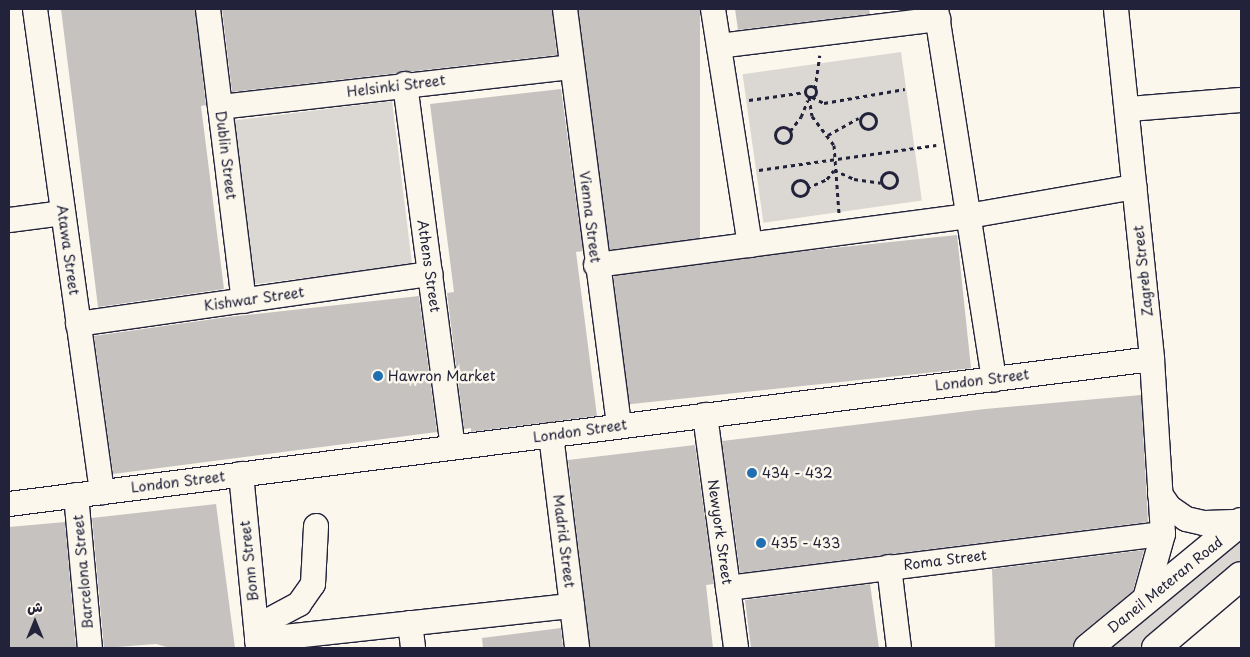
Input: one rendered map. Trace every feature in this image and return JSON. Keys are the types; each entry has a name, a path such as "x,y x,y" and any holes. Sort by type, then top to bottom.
{"main road":[{"name":"Daneil Meteran Road","path":"1088,648 1241,522"},
{"path":"1156,648 1241,576"}],"street":[{"name":"Atawa Street","path":"35,9 102,492"},
{"name":"Dublin Street","path":"208,9 244,300"},
{"name":"Vienna Street","path":"565,9 596,265 619,425"},
{"path":"713,9 750,245"},
{"name":"Zagreb Street","path":"1116,9 1129,110 1134,186 1152,359 1163,534 1144,602"},
{"path":"719,46 937,14 994,379"},
{"name":"Helsinki Street","path":"220,107 404,84 572,67"},
{"name":"Athens Street","path":"404,84 454,447"},
{"path":"1129,110 1241,100"},
{"path":"596,265 968,216 1134,186"},
{"path":"9,220 63,213"},
{"name":"Kishwar Street","path":"78,324 430,274"},
{"name":"London Street","path":"9,504 619,425 1152,359"},
{"name":"Newyork Street","path":"705,415 736,648"},
{"name":"Madrid Street","path":"551,435 577,648"},
{"name":"Bonn Street","path":"241,474 257,638"},
{"path":"1160,494 1168,507 1186,519 1204,523 1241,522"},
{"name":"Barcelona Street","path":"76,495 90,648"},
{"path":"257,638 299,604 313,584 316,526"},
{"name":"Roma Street","path":"728,588 1163,534"},
{"path":"889,567 899,648"},
{"path":"257,638 572,606"},
{"path":"410,623 413,648"}],"path":[{"path":"790,131 780,128 775,138 786,142 790,131 801,117 815,89 819,72 818,58 835,30"},
{"path":"728,103 805,92 810,87 815,89"},
{"path":"805,92 810,97 824,103 905,89"},
{"path":"810,97 812,116 834,145 834,170 841,233"},
{"path":"828,135 859,118 862,114 870,112 876,118 876,124 872,128 863,128 859,118"},
{"path":"739,173 958,142"},
{"path":"834,170 854,179 881,183 892,187 897,179 887,172 882,175 881,183"},
{"path":"807,188 800,180 792,188 798,195 805,193 807,188 827,179 834,170"}],"shaded area":[{"path":"901,52 922,201 763,223 743,74"},
{"path":"392,101 412,265 251,285 231,121"},
{"path":"1241,527 1241,571 1152,648 1094,648"}],"building":[{"path":"61,9 195,9 206,105 201,106 224,289 98,307"},
{"path":"222,9 552,9 557,55 232,92"},
{"path":"579,9 700,9 700,251 579,251"},
{"path":"735,9 869,9 870,14 738,30"},
{"path":"561,89 583,251 576,252 597,416 471,432 471,428 464,429 447,293 454,292 430,104"},
{"path":"957,235 971,368 627,404 613,271"},
{"path":"419,296 437,432 113,474 94,336 228,317"},
{"path":"1141,395 1148,522 740,573 722,441 985,409"},
{"path":"695,445 714,584 706,585 713,648 590,648 568,460"},
{"path":"216,504 235,648 170,648 156,644 104,648 92,518"},
{"path":"65,522 76,648 9,648 9,527"},
{"path":"1144,550 1133,591 1078,636 1073,648 995,648 992,569"},
{"path":"870,584 879,648 751,648 745,600"},
{"path":"561,628 563,648 483,648 482,638"}],"place":[{"name":"Hawron Market","path":"378,376"},
{"name":"434 - 432","path":"752,473"},
{"name":"435 - 433","path":"761,543"}]}
